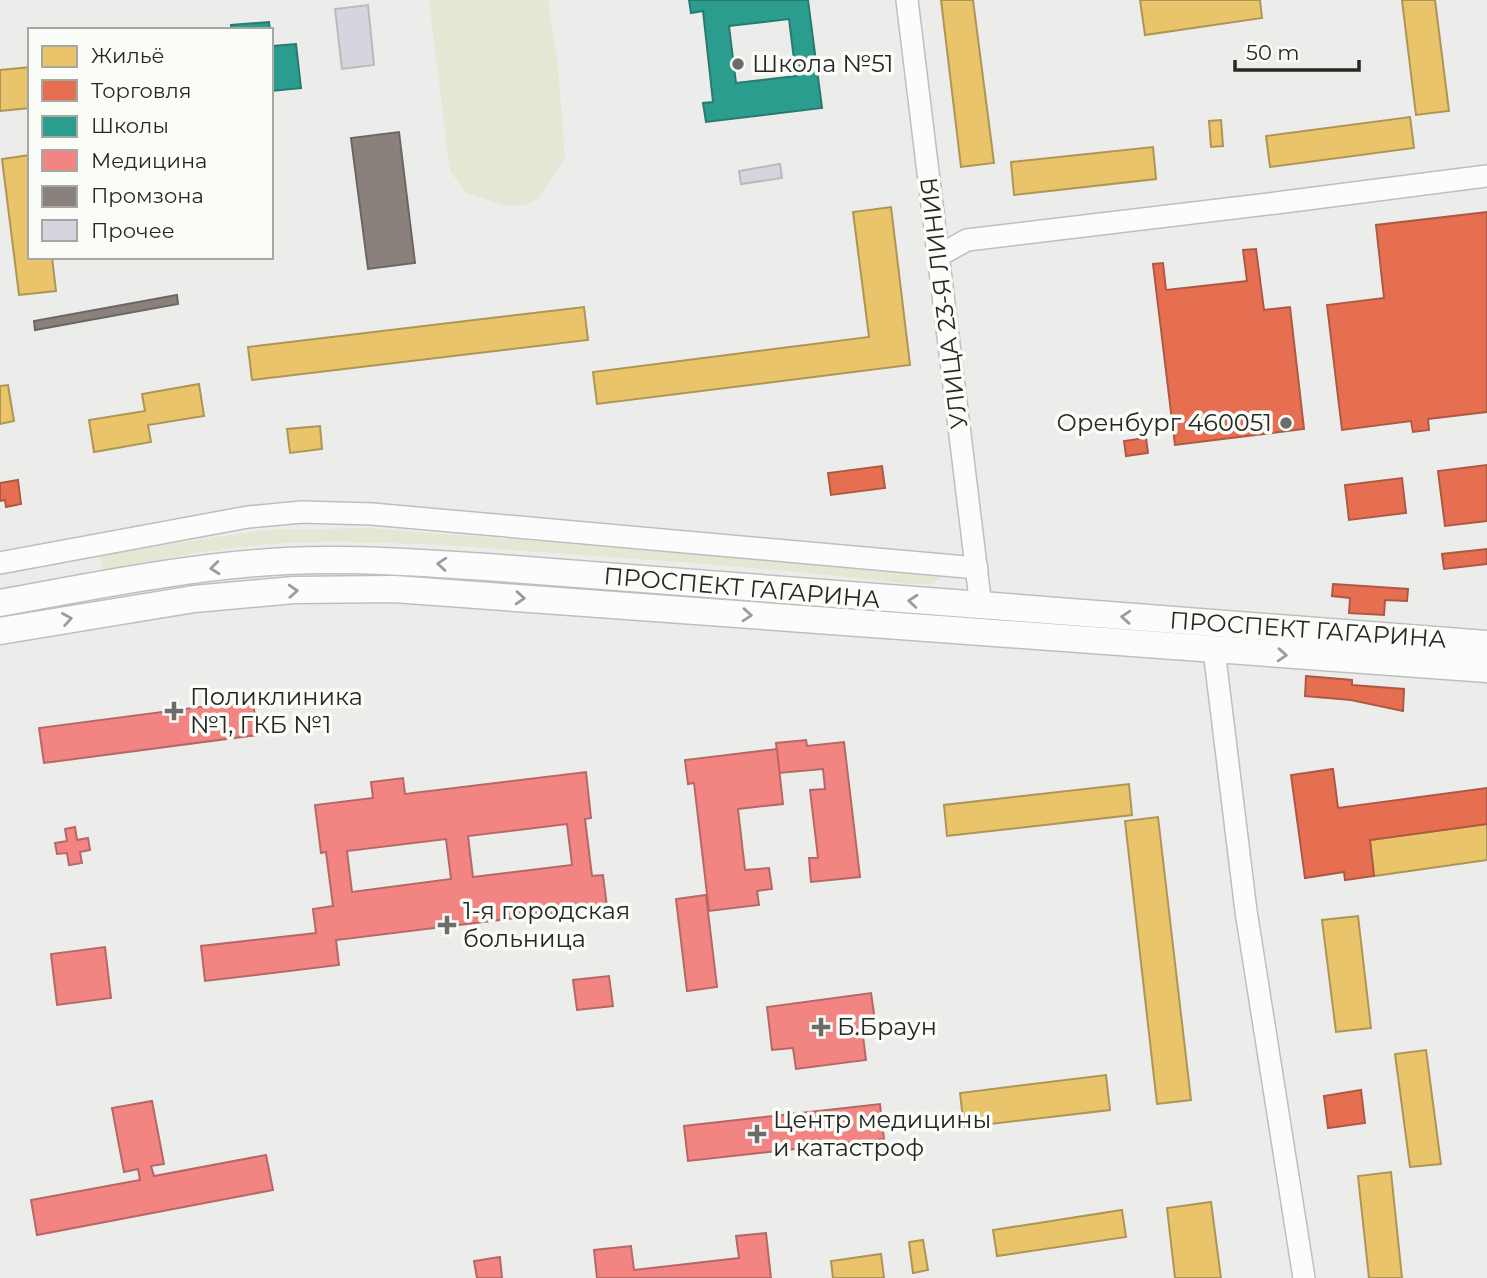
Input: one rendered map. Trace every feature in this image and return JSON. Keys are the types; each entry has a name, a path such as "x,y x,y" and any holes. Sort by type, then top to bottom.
{"main road":[{"name":"ПРОСПЕКТ ГАГАРИНА","path":"0,603 207,569 285,561 352,560 500,568 1487,644"},
{"name":"ПРОСПЕКТ ГАГАРИНА","path":"0,631 194,599 294,590 394,589 1487,669"},
{"path":"1214,650 1215,623"}],"street":[{"name":"УЛИЦА 23-Я ЛИНИЯ","path":"907,0 982,607"},
{"path":"938,256 967,240 1487,176"},
{"path":"0,563 248,517 302,512 372,514 977,568"},
{"path":"1214,650 1246,911 1304,1278"}],"green space":[{"path":"429,0 548,0 558,67 565,158 537,199 525,205 503,206 465,192 450,171"},
{"path":"370,528 944,574 933,584 907,584 695,563 382,543 308,542 250,546 103,570 99,555 264,530"}],"building: Жильё":[{"path":"941,0 973,0 994,163 961,167"},
{"path":"1140,0 1260,0 1262,18 1145,35"},
{"path":"1402,0 1435,0 1449,111 1416,115"},
{"path":"28,67 28,108 0,111 0,70"},
{"path":"1410,117 1414,148 1270,167 1266,136"},
{"path":"1221,120 1223,146 1211,147 1209,121"},
{"path":"1153,147 1156,179 1014,195 1011,162"},
{"path":"28,155 28,259 52,259 56,291 19,295 2,159"},
{"path":"891,207 910,365 597,404 593,372 869,337 853,212"},
{"path":"584,307 588,340 252,380 248,347"},
{"path":"199,384 204,416 148,425 151,442 94,452 89,420 145,411 142,394"},
{"path":"8,385 14,421 0,424 0,386"},
{"path":"320,426 322,449 290,453 287,429"},
{"path":"1129,784 1132,815 947,836 944,805"},
{"path":"1158,817 1191,1100 1157,1104 1125,821"},
{"path":"1487,824 1487,860 1374,876 1370,840"},
{"path":"1358,916 1371,1028 1336,1032 1322,920"},
{"path":"1426,1050 1441,1164 1410,1167 1395,1054"},
{"path":"1106,1075 1110,1110 964,1127 960,1093"},
{"path":"1391,1172 1402,1278 1369,1278 1358,1176"},
{"path":"1211,1202 1221,1278 1175,1278 1167,1208"},
{"path":"1122,1210 1126,1237 997,1256 993,1230"},
{"path":"923,1240 928,1270 913,1273 909,1242"},
{"path":"881,1254 884,1278 833,1278 831,1261"}],"building: Торговля":[{"path":"1487,212 1487,412 1428,419 1429,430 1413,432 1411,421 1342,430 1327,305 1384,298 1376,225"},
{"path":"1256,249 1264,310 1290,307 1304,429 1175,445 1153,264 1163,263 1166,290 1247,281 1243,250"},
{"path":"1146,438 1148,453 1126,456 1124,441"},
{"path":"1487,465 1487,521 1445,526 1438,471"},
{"path":"882,466 885,488 831,495 828,473"},
{"path":"1402,478 1406,513 1349,520 1345,485"},
{"path":"18,480 21,504 6,507 5,500 0,501 0,483"},
{"path":"1487,549 1487,564 1444,569 1442,554"},
{"path":"1333,584 1408,589 1407,601 1385,600 1384,615 1349,613 1350,598 1332,596"},
{"path":"1306,676 1352,680 1352,685 1404,689 1403,711 1351,700 1305,696"},
{"path":"1333,769 1338,808 1487,788 1487,824 1370,840 1374,876 1345,880 1344,872 1305,878 1291,775"},
{"path":"1361,1090 1365,1123 1328,1128 1324,1096"}],"building: Школы":[{"path":"689,0 808,0 822,108 706,122 703,103 713,102 703,11 691,13","holes":["789,19 796,76 736,83 729,26"]},
{"path":"269,22 270,28 232,28 231,25"},
{"path":"296,44 301,88 273,91 273,46"}],"building: Медицина":[{"path":"253,700 257,735 44,763 39,728"},
{"path":"806,740 807,746 844,742 860,877 811,882 809,858 818,858 810,790 825,789 823,769 779,773 776,743"},
{"path":"777,749 783,804 738,809 745,870 769,868 772,889 757,891 759,905 709,911 694,783 688,784 685,760"},
{"path":"586,772 591,818 585,819 592,876 603,875 607,907 336,940 339,965 205,981 201,946 316,933 313,909 333,906 326,852 321,853 315,805 373,798 371,782 403,778 405,794","holes":["567,824 572,865 473,877 468,836","446,839 451,879 352,892 347,851"]},
{"path":"75,827 77,840 88,838 90,850 80,852 82,863 69,865 67,853 57,854 55,843 67,841 65,829"},
{"path":"706,895 717,987 687,991 676,899"},
{"path":"105,947 111,998 57,1005 51,954"},
{"path":"609,976 613,1006 577,1010 573,980"},
{"path":"871,993 877,1034 863,1036 866,1060 796,1069 793,1048 772,1050 767,1007"},
{"path":"152,1101 164,1164 151,1166 154,1176 266,1155 273,1190 37,1235 31,1200 140,1180 138,1169 124,1172 112,1108"},
{"path":"880,1104 884,1139 688,1161 684,1126"},
{"path":"766,1233 771,1278 597,1278 594,1250 631,1246 634,1270 739,1258 736,1236"},
{"path":"500,1257 502,1278 477,1278 474,1261"}],"building: Промзона":[{"path":"399,132 415,263 368,269 351,138"},
{"path":"177,295 178,304 35,330 34,321"}],"building: Прочее":[{"path":"368,5 374,65 342,69 335,9"},
{"path":"780,164 782,178 741,184 739,171"}],"place":[{"name":"Школа №51","path":"738,64"},
{"name":"Оренбург 460051","path":"1286,423"},
{"name":"Поликлиника №1, ГКБ №1","path":"174,711"},
{"name":"1-я городская больница","path":"447,925"},
{"name":"Б.Браун","path":"821,1027"},
{"name":"Центр медицины и катастроф","path":"757,1134"}]}
